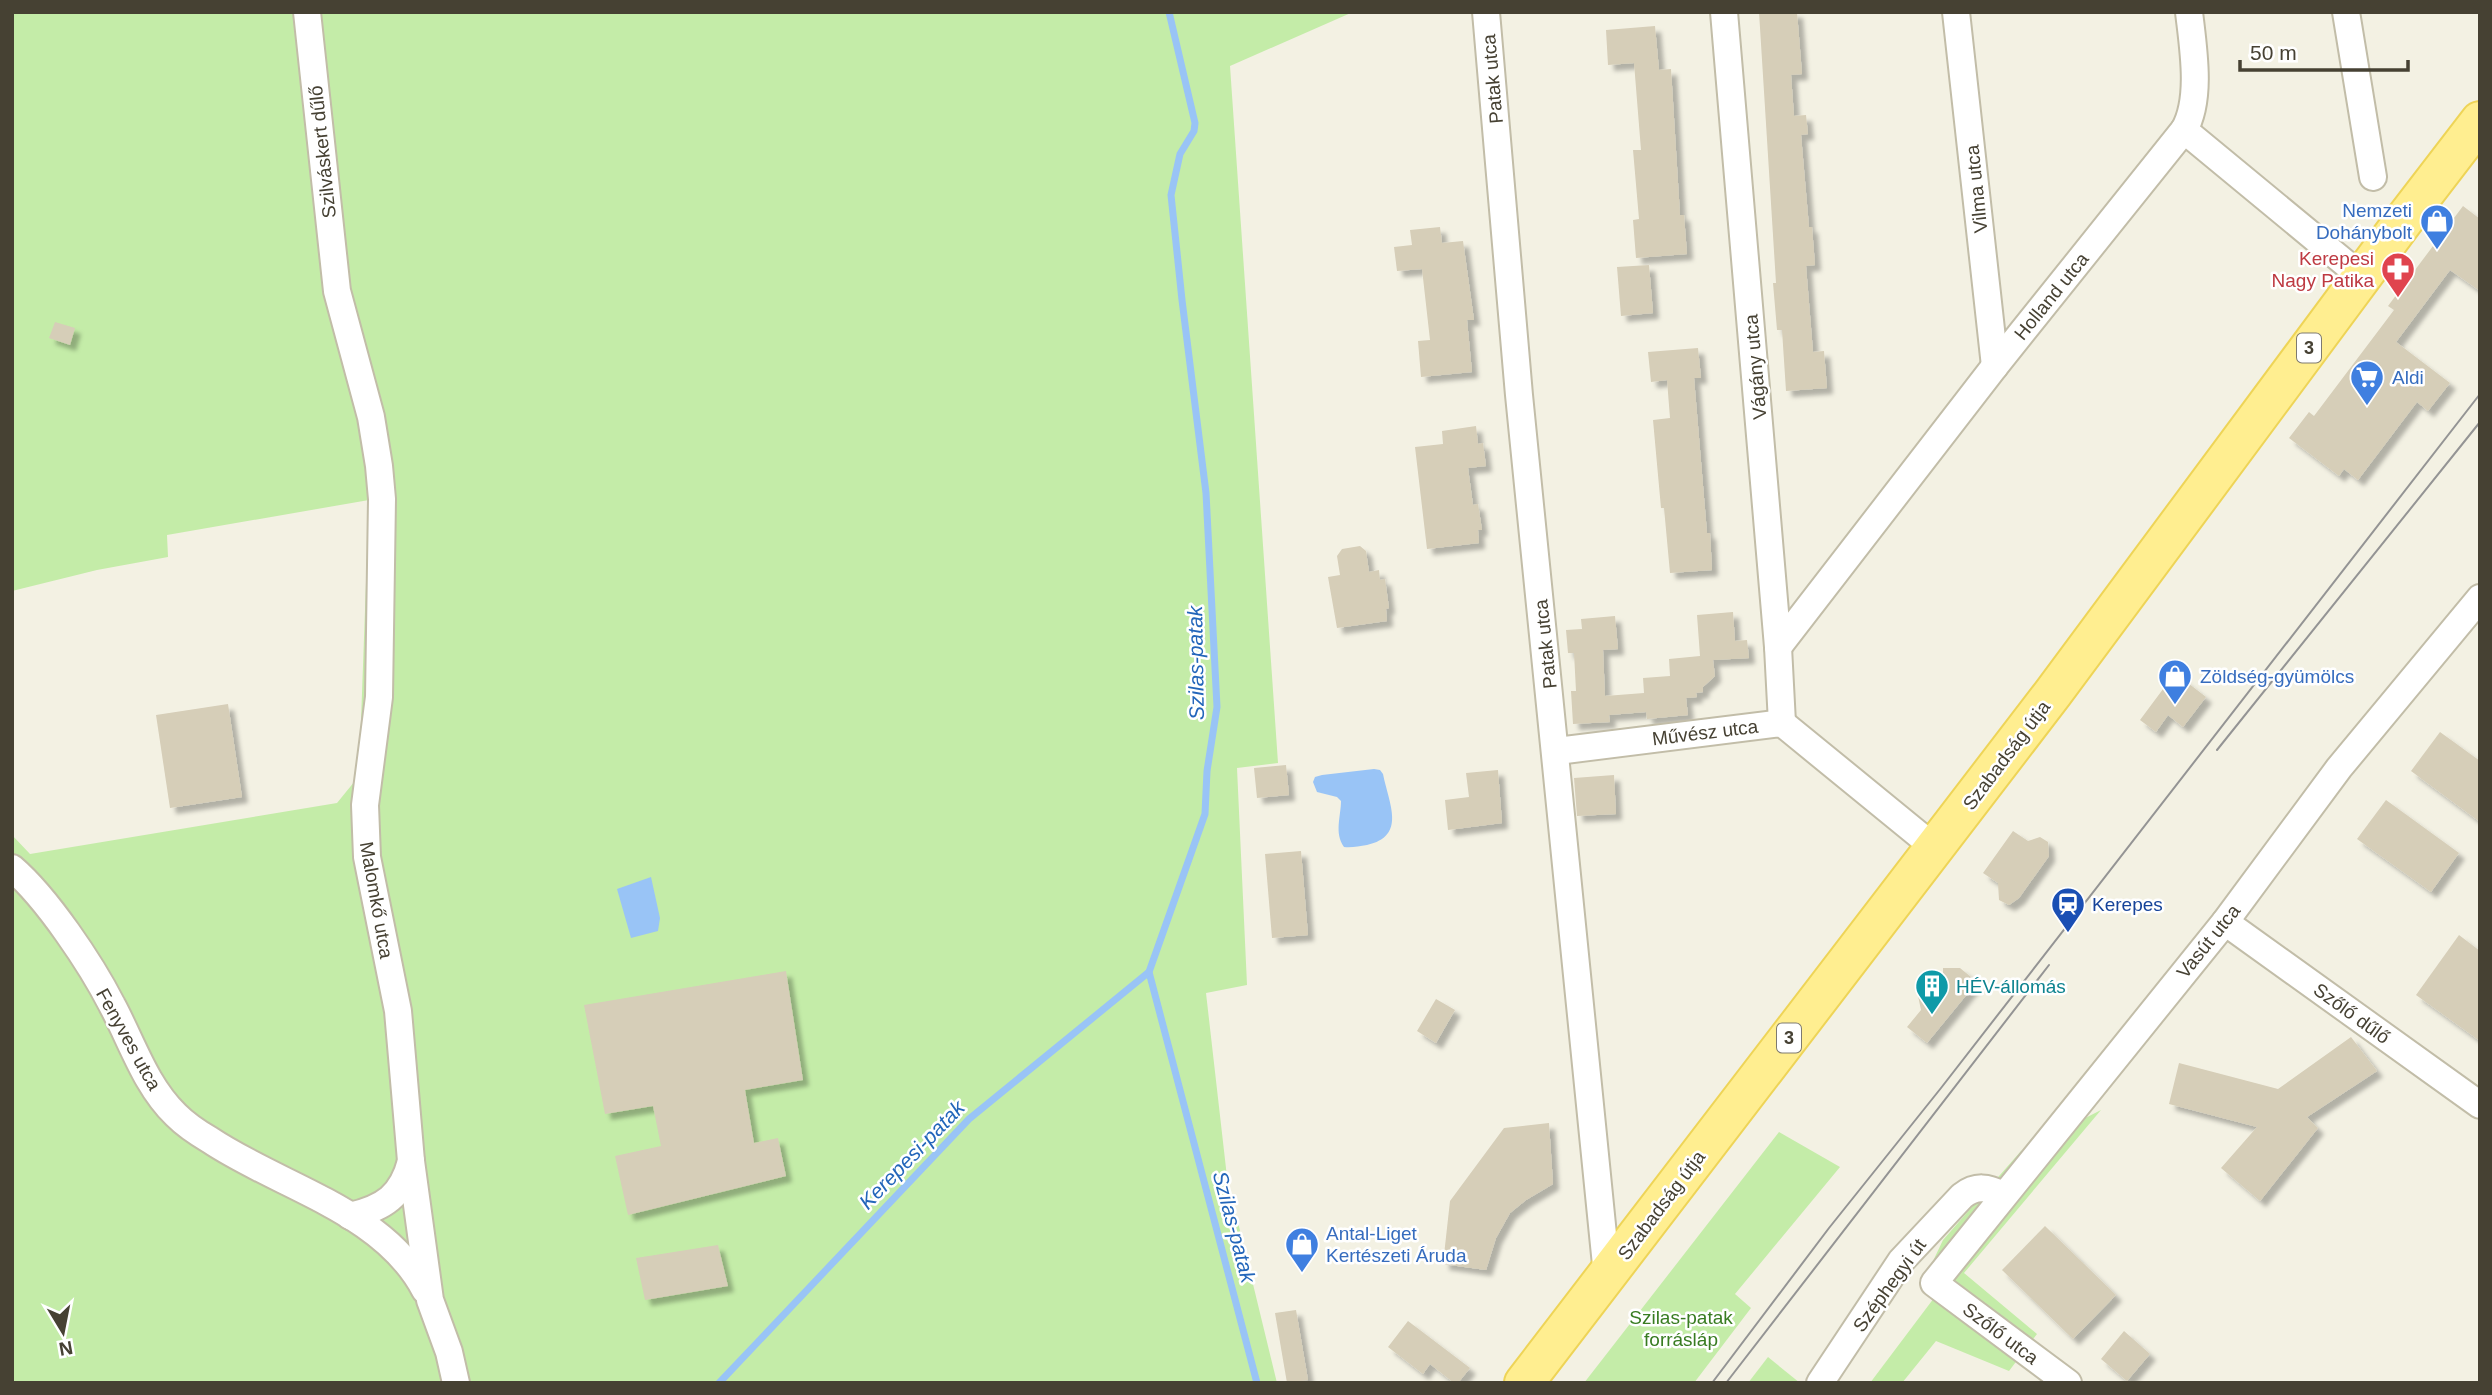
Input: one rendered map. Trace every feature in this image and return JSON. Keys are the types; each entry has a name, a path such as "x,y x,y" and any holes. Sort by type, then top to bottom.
{"main road":[{"name":"Szabadság útja","path":"1524,1383 1935,848 2480,121"}],"street":[{"name":"Szilváskert dűlő","path":"307,12 337,292"},
{"name":"Patak utca","path":"1486,12 1519,395 1607,1275"},
{"name":"Vágány utca","path":"1724,12 1779,647 1782,723"},
{"name":"Vilma utca","path":"1956,12 1995,366"},
{"path":"2189,12 2194,106 2184,130 2362,277"},
{"path":"2346,12 2373,177"},
{"name":"Holland utca","path":"1779,647 1995,366 2184,130"},
{"name":"Malomkő utca","path":"337,292 370,416 382,499 379,697 365,805 367,857 398,1012 411,1161 430,1300 449,1352 456,1383"},
{"name":"Vasút utca","path":"1934,1283 2225,922 2339,768 2480,598"},
{"name":"Művész utca","path":"1556,751 1782,723 1935,848"},
{"name":"Fenyves utca","path":"12,868 37,894 82,956 112,1004 155,1090 176,1115 233,1156 350,1216 373,1231 396,1250 415,1272 430,1300"},
{"name":"Szőlő dűlő","path":"2225,922 2480,1105"},
{"path":"350,1216 373,1211 396,1193 406,1180 411,1161"},
{"name":"Széphegyi út","path":"1820,1383 1901,1261 1962,1196 1969,1190 1979,1188 1990,1188 2003,1195"},
{"name":"Szőlő utca","path":"1934,1283 2068,1383"}],"green space":[{"path":"12,12 1353,12 1230,66 1278,763 1237,768 1247,985 1206,993 1227,1177 1277,1383 12,1383 12,835 30,854 337,803 359,776 369,500 167,535 168,557 97,570 12,591"},
{"path":"2101,1110 1964,1273 2037,1334 2009,1371 1936,1341 1902,1383 1870,1383 1934,1298 1924,1280 1943,1240 2021,1151"},
{"name":"Szilas-patak forrásláp","path":"1779,1132 1840,1167 1735,1294 1751,1308 1694,1383 1584,1383"},
{"path":"1768,1357 1800,1383 1748,1383"}],"water":[{"path":"1374,769 1383,774 1391,807 1391,826 1379,841 1344,847 1339,830 1341,801 1337,797 1317,792 1313,782 1315,777 1322,775"},
{"path":"651,877 660,918 658,931 631,938 617,889"}],"building":[{"path":"1759,12 1797,12 1802,74 1791,75 1794,116 1806,115 1808,134 1801,135 1815,265 1806,266 1813,352 1824,351 1827,388 1786,391 1782,330 1777,330 1773,283 1776,283"},
{"path":"1655,26 1659,70 1671,69 1680,215 1684,215 1687,254 1636,258 1633,220 1639,219 1633,150 1641,150 1634,63 1608,65 1606,30"},
{"name":"Aldi","path":"2463,206 2480,219 2480,291 2450,270 2396,342 2450,383 2428,411 2417,402 2358,480 2344,469 2339,476 2289,438 2309,412 2314,416 2394,310 2388,306"},
{"path":"1440,227 1442,243 1463,241 1474,320 1467,320 1472,372 1421,377 1418,341 1430,340 1422,269 1397,271 1394,247 1412,245 1410,230"},
{"path":"1649,265 1653,313 1621,316 1617,267"},
{"path":"55,322 75,328 70,345 49,338"},
{"path":"1698,348 1701,378 1694,378 1712,570 1670,573 1653,420 1670,418 1667,380 1651,382 1648,352"},
{"path":"1476,426 1478,444 1483,443 1486,466 1468,468 1473,505 1478,504 1482,530 1478,530 1479,543 1427,549 1415,447 1443,444 1442,431"},
{"path":"1360,546 1366,551 1369,572 1379,570 1380,580 1385,579 1389,608 1386,609 1387,621 1337,628 1328,577 1340,575 1337,556 1342,549"},
{"path":"1733,612 1735,641 1747,640 1749,658 1713,660 1715,676 1703,687 1703,692 1696,693 1697,697 1686,698 1688,715 1647,719 1646,712 1609,715 1610,722 1573,724 1571,691 1576,691 1574,653 1568,653 1566,630 1582,629 1581,619 1615,616 1618,649 1603,650 1605,696 1644,693 1643,678 1670,676 1669,659 1700,656 1697,615"},
{"name":"Zöldség-gyümölcs","path":"2175,673 2206,697 2183,727 2168,715 2156,732 2140,720"},
{"path":"228,704 242,797 170,808 156,715"},
{"path":"2440,732 2480,761 2480,822 2411,771"},
{"path":"1286,765 1289,795 1257,798 1254,768"},
{"path":"1498,770 1502,823 1448,830 1445,800 1469,797 1466,773"},
{"path":"1614,775 1616,814 1577,816 1574,778"},
{"path":"2386,800 2459,853 2431,892 2357,839"},
{"path":"2013,831 2028,841 2040,837 2048,842 2049,856 2019,898 2009,905 1999,900 1998,883 1983,873"},
{"path":"1301,851 1308,935 1272,938 1265,854"},
{"path":"2459,935 2480,951 2480,1041 2416,995"},
{"name":"HÉV-állomás","path":"1943,968 1960,968 1977,982 1927,1043 1907,1027 1921,1010 1917,991 1924,981 1943,979"},
{"path":"786,971 803,1080 745,1090 754,1143 778,1138 786,1176 628,1215 615,1156 661,1146 653,1106 605,1114 584,1005"},
{"path":"1436,999 1455,1010 1436,1043 1417,1031"},
{"path":"2351,1037 2377,1071 2307,1117 2318,1128 2260,1201 2221,1168 2257,1127 2169,1104 2179,1063 2278,1089"},
{"path":"1549,1123 1553,1184 1510,1213 1496,1238 1486,1270 1443,1264 1450,1201 1504,1128"},
{"path":"2045,1226 2116,1295 2073,1339 2002,1270"},
{"path":"718,1245 728,1286 645,1300 636,1258"},
{"path":"1296,1310 1308,1380 1287,1383 1275,1313"},
{"path":"1408,1321 1470,1368 1458,1383 1454,1383 1430,1364 1423,1374 1388,1347"},
{"path":"2124,1331 2150,1354 2127,1381 2101,1359"}],"waterway":[{"name":"Szilas-patak","path":"1169,12 1195,123 1194,131 1180,154 1171,195 1206,493 1217,707 1207,771 1205,814 1149,972 1257,1383"},
{"name":"Kerepesi-patak","path":"719,1383 969,1119 1149,972"}],"tram line":[{"path":"1712,1383 1829,1228 1941,1088 2480,394"},
{"path":"2217,750 2480,422"},
{"path":"1726,1383 2049,965"}],"place":[{"name":"Nemzeti Dohánybolt","path":"2437,251"},
{"name":"Kerepesi Nagy Patika","path":"2398,299"},
{"name":"Aldi","path":"2367,407"},
{"name":"Zöldség-gyümölcs","path":"2175,706"},
{"name":"Kerepes","path":"2068,934"},
{"name":"HÉV-állomás","path":"1932,1016"},
{"name":"Antal-Liget Kertészeti Áruda","path":"1302,1274"}]}
